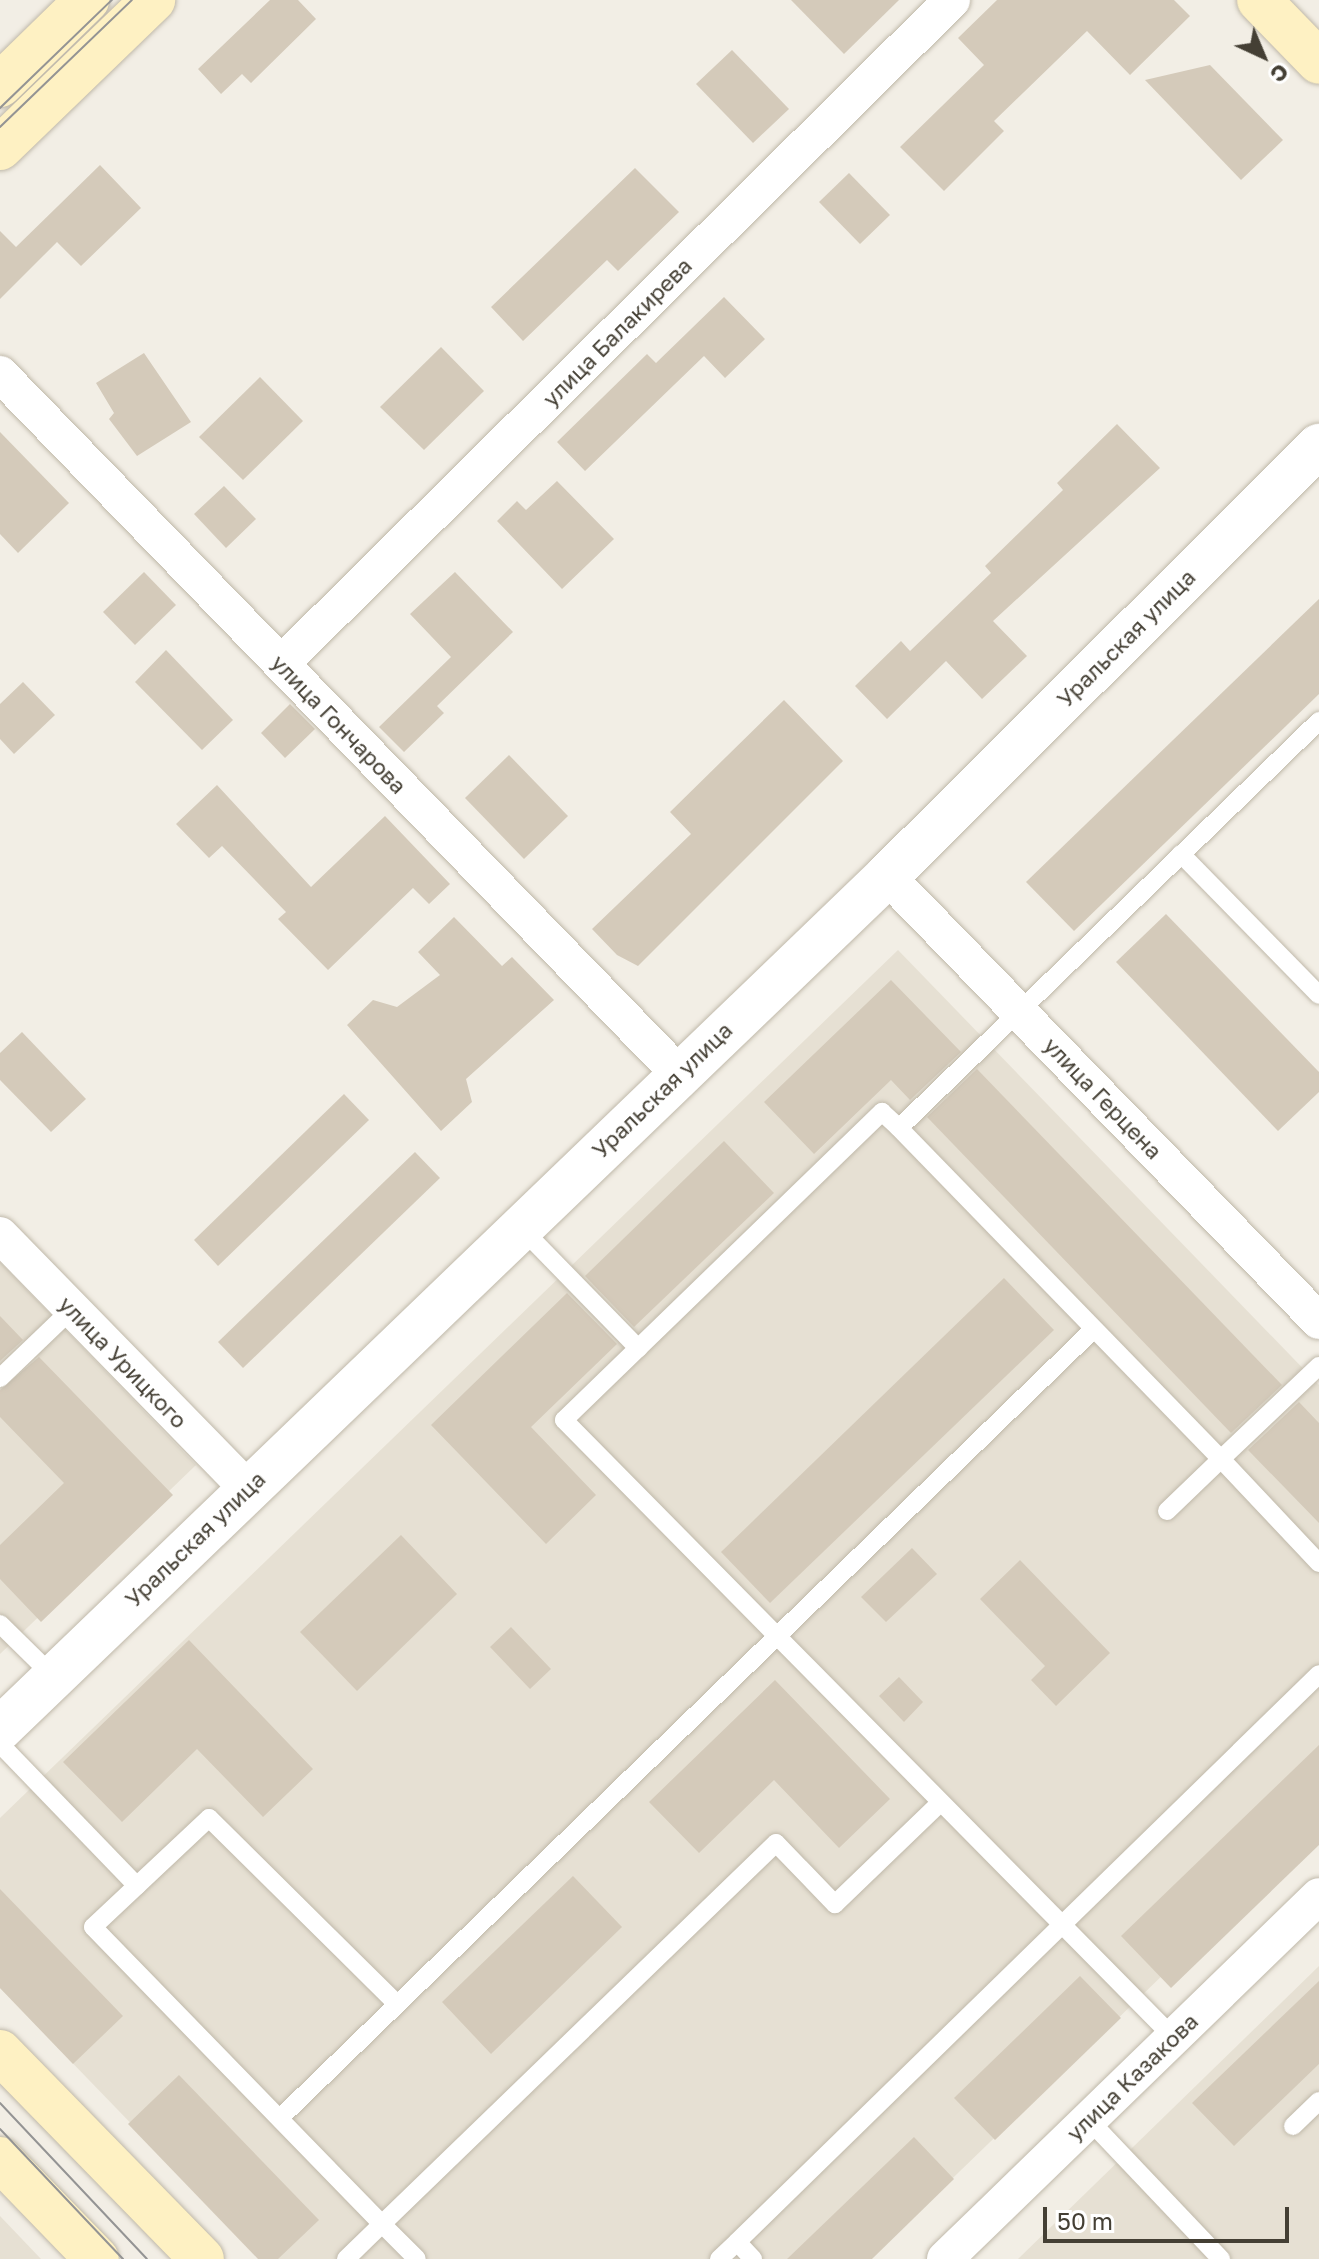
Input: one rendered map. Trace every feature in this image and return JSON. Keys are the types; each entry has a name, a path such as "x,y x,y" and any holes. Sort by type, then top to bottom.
{"main road":[{"path":"0,85 87,0"},
{"path":"0,148 153,0"},
{"path":"1259,0 1319,62"},
{"path":"0,2052 202,2259"},
{"path":"0,2159 97,2259"}],"street":[{"name":"улица Балакирева","path":"281,664 952,0"},
{"name":"улица Гончарова","path":"0,374 679,1074"},
{"name":"Уральская улица","path":"0,1729 519,1226 887,876 1319,446"},
{"name":"улица Герцена","path":"887,876 1319,1321"},
{"name":"улица Урицкого","path":"0,1235 247,1488"},
{"name":"улица Казакова","path":"945,2259 1319,1896"}],"lane":[{"path":"899,1128 1319,721"},
{"path":"1181,854 1319,995"},
{"path":"1173,2037 1065,1925 776,1639 564,1420 882,1112 1319,1563"},
{"path":"519,1226 638,1348"},
{"path":"0,1378 72,1309"},
{"path":"280,2118 1093,1330"},
{"path":"1167,1511 1319,1366"},
{"path":"0,1624 53,1676"},
{"path":"719,2259 1319,1674"},
{"path":"0,1744 137,1886"},
{"path":"346,2259 776,1843 835,1904 940,1803"},
{"path":"396,2003 209,1818 93,1927 417,2259"},
{"path":"1293,2126 1319,2101"},
{"path":"1089,2120 1221,2259"},
{"path":"737,2242 753,2259"}],"shaded area":[{"path":"898,950 1319,1385 1319,1824 869,2259 262,2259 0,1988 0,1818"},
{"path":"0,1262 196,1465 0,1654"},
{"path":"1319,1966 1319,2259 1018,2259"},
{"path":"0,2216 41,2259 0,2259"}],"building":[{"path":"270,0 298,0 316,19 251,83 242,74 221,94 198,69"},
{"path":"791,0 899,0 844,54"},
{"path":"997,0 1174,0 1190,16 1130,75 1087,31 994,121 1004,131 944,191 900,147 984,65 958,38"},
{"path":"732,50 789,109 753,143 696,84"},
{"path":"1210,65 1283,140 1241,180 1145,80"},
{"path":"100,165 141,208 81,266 57,242 0,299 0,231 16,247"},
{"path":"635,168 679,212 618,271 607,260 523,341 491,307"},
{"path":"849,173 890,215 860,244 819,202"},
{"path":"724,297 765,339 725,378 704,356 585,471 557,442 647,354 656,363"},
{"path":"441,347 484,391 424,450 380,407"},
{"path":"144,353 191,422 137,456 109,419 114,413 96,383"},
{"path":"260,377 303,421 243,480 199,437"},
{"path":"1117,424 1160,468 993,621 1027,656 982,699 946,661 887,719 855,686 901,641 910,651 991,573 985,566 1063,490 1057,483"},
{"path":"0,432 69,503 18,553 0,534"},
{"path":"557,481 614,539 562,589 497,521 517,501 526,510"},
{"path":"224,486 256,519 226,548 194,514"},
{"path":"144,572 176,605 135,645 103,612"},
{"path":"455,572 513,632 437,706 444,713 404,752 379,727 451,657 410,614"},
{"path":"1319,599 1319,694 1074,931 1026,882"},
{"path":"166,650 233,720 202,750 135,682"},
{"path":"23,682 55,715 14,754 0,739 0,704"},
{"path":"784,700 843,761 638,966 617,955 592,929 691,834 670,812"},
{"path":"290,704 315,729 285,758 261,733"},
{"path":"509,755 568,816 524,859 465,798"},
{"path":"217,785 311,887 385,816 450,884 429,904 413,888 328,970 278,919 286,912 222,846 209,858 176,824"},
{"path":"1166,914 1319,1072 1319,1092 1278,1131 1116,962"},
{"path":"454,917 502,966 512,957 554,1000 466,1079 472,1102 441,1131 347,1025 373,1000 397,1007 440,975 418,952"},
{"path":"891,980 961,1052 910,1100 891,1080 814,1154 764,1102"},
{"path":"22,1032 86,1099 51,1132 0,1080 0,1053"},
{"path":"977,1069 1282,1385 1231,1433 927,1117"},
{"path":"344,1094 369,1120 218,1266 194,1240"},
{"path":"724,1141 774,1193 634,1327 585,1276"},
{"path":"415,1152 440,1178 243,1368 218,1342"},
{"path":"1004,1278 1054,1330 770,1603 721,1552"},
{"path":"567,1293 617,1344 531,1427 596,1495 546,1544 431,1425"},
{"path":"0,1316 23,1340 0,1361"},
{"path":"39,1357 173,1495 41,1622 0,1579 0,1545 64,1483 0,1417 0,1390"},
{"path":"1299,1402 1319,1423 1319,1523 1248,1450"},
{"path":"401,1535 457,1594 357,1691 300,1632"},
{"path":"912,1548 937,1574 886,1622 861,1597"},
{"path":"1020,1560 1110,1653 1056,1706 1031,1680 1045,1666 980,1599"},
{"path":"511,1627 551,1669 530,1689 490,1647"},
{"path":"189,1640 313,1769 263,1817 197,1749 122,1822 63,1762"},
{"path":"899,1677 923,1702 904,1722 879,1696"},
{"path":"775,1680 890,1799 839,1848 774,1780 699,1853 649,1802"},
{"path":"1319,1745 1319,1845 1171,1988 1121,1936"},
{"path":"573,1876 622,1927 491,2054 442,2002"},
{"path":"0,1889 123,2016 73,2064 0,1988"},
{"path":"1080,1976 1121,2018 995,2140 954,2098"},
{"path":"1319,1981 1319,2064 1234,2146 1192,2103"},
{"path":"179,2075 319,2220 278,2259 258,2259 128,2124"},
{"path":"914,2137 954,2179 872,2259 787,2259"}],"tram line":[{"path":"0,108 112,0"},
{"path":"0,127 132,0"},
{"path":"0,2103 147,2259"},
{"path":"0,2129 123,2259"}]}
